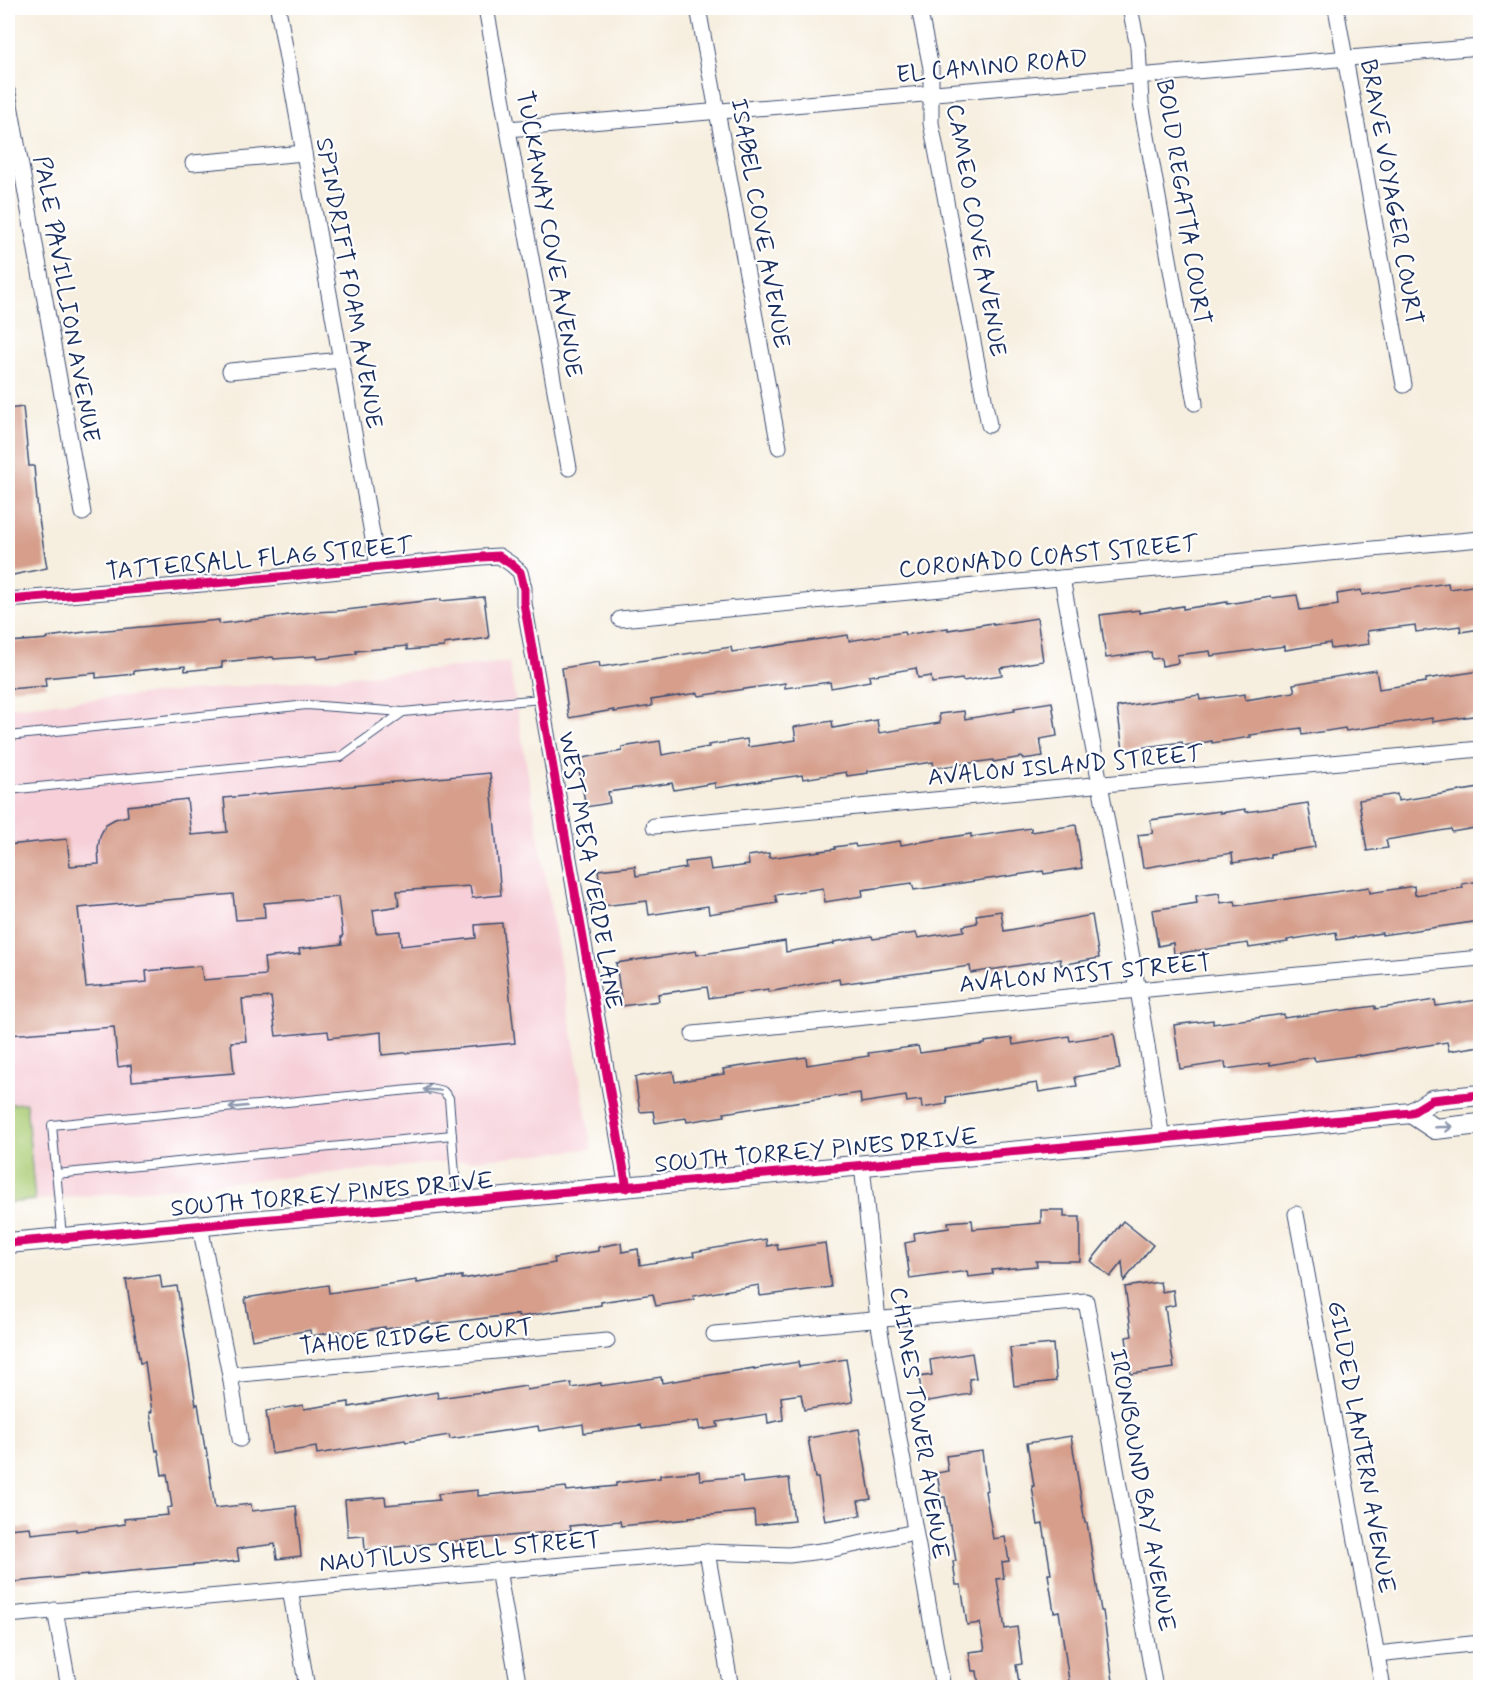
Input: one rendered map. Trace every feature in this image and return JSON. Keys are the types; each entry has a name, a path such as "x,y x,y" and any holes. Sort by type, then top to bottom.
{"street":[{"name":"SPINDRIFT FOAM AVENUE","path":"278,8 378,567"},
{"name":"TUCKAWAY COVE AVENUE","path":"486,8 569,468"},
{"name":"ISABEL COVE AVENUE","path":"698,8 779,447"},
{"name":"CAMEO COVE AVENUE","path":"919,8 931,68 931,123 988,425"},
{"name":"BOLD REGATTA COURT","path":"1130,8 1138,47 1141,103 1195,403"},
{"name":"BRAVE VOYAGER COURT","path":"1336,8 1404,385"},
{"name":"EL CAMINO ROAD","path":"508,129 1480,47"},
{"name":"PALE PAVILLION AVENUE","path":"8,93 82,513"},
{"path":"193,163 304,153"},
{"path":"230,371 341,360"},
{"name":"CORONADO COAST STREET","path":"620,619 1480,539"},
{"name":"TATTERSALL FLAG STREET","path":"8,600 499,556 511,564"},
{"name":"WEST MESA VERDE LANE","path":"511,564 520,572 524,588 524,603 627,1188"},
{"path":"1062,578 1138,990 1162,1138"},
{"name":"AVALON ISLAND STREET","path":"654,826 1480,749"},
{"name":"AVALON MIST STREET","path":"693,1034 1480,958"},
{"name":"SOUTH TORREY PINES DRIVE","path":"8,1244 1411,1113 1432,1100 1480,1095"},
{"path":"1411,1113 1435,1129 1480,1124"},
{"name":"CHIMES TOWER AVENUE","path":"862,1165 878,1320 943,1688"},
{"name":"GILDED LANTERN AVENUE","path":"1296,1214 1383,1688"},
{"path":"200,1226 240,1439"},
{"name":"IRONBOUND BAY AVENUE","path":"878,1320 1086,1301 1155,1688"},
{"path":"714,1334 878,1320"},
{"name":"TAHOE RIDGE COURT","path":"230,1376 607,1341"},
{"name":"NAUTILUS SHELL STREET","path":"8,1615 707,1552 789,1555 829,1550 915,1532"},
{"path":"707,1552 731,1688"},
{"path":"498,1570 519,1688"},
{"path":"290,1589 307,1688"},
{"path":"55,1610 69,1688"},
{"path":"1377,1654 1480,1643"}],"lane":[{"path":"8,736 308,705 403,712 541,699"},
{"path":"8,790 341,757 403,712"},
{"path":"62,1239 52,1125 430,1088 443,1091 450,1098 457,1202"},
{"path":"56,1174 452,1135"}],"shaded area":[{"path":"509,662 592,1149 8,1203 8,707"}],"green space":[{"path":"26,1103 35,1200 8,1203 8,1104"}],"building":[{"path":"23,407 29,466 34,466 38,513 47,568 8,576 8,409"},
{"path":"1448,583 1449,589 1480,585 1480,629 1461,632 1460,626 1416,632 1415,625 1367,631 1369,644 1331,649 1330,643 1285,650 1285,646 1211,656 1210,651 1177,655 1178,663 1162,666 1161,658 1152,659 1151,652 1106,658 1100,615 1139,610 1139,613 1183,606 1183,609 1297,595 1300,610 1338,605 1337,594 1361,590 1362,595"},
{"path":"484,597 489,638 444,644 444,647 407,650 407,646 356,651 356,654 317,659 317,656 274,659 273,657 222,662 222,667 185,671 185,666 134,671 134,674 96,678 96,673 45,678 46,686 8,689 8,642 48,639 48,637 85,632 219,620 219,624 312,612"},
{"path":"1037,618 1043,661 1000,668 1002,675 932,683 931,676 918,678 916,668 869,676 870,681 831,688 830,682 785,688 785,683 699,696 698,693 651,700 652,706 569,718 562,668 599,662 600,667 731,647 732,652 848,635 849,641 904,632 905,635"},
{"path":"1376,670 1379,689 1480,671 1480,715 1432,722 1432,718 1302,735 1301,728 1212,743 1212,741 1183,746 1182,742 1123,750 1117,707 1199,695 1200,700 1245,694 1245,700 1295,692 1293,684"},
{"path":"1052,702 1057,736 1040,739 1043,756 1023,759 1022,757 934,768 933,762 847,776 846,772 803,779 802,775 715,788 715,783 674,790 672,783 608,792 610,803 586,807 577,759 622,751 622,747 660,741 662,755 747,739 748,747 796,740 794,727 832,721 833,728 877,720 879,733 940,723 939,714 964,711 965,719"},
{"path":"490,773 501,895 472,898 470,886 397,891 399,906 373,910 376,933 400,931 401,946 476,938 475,925 502,923 515,1043 382,1055 381,1032 329,1038 328,1031 276,1036 271,997 242,999 246,1041 231,1042 234,1073 132,1081 131,1065 118,1067 114,1027 8,1035 8,845 67,839 70,866 99,864 100,836 106,824 128,816 127,806 187,799 191,835 227,832 224,798","holes":["233,894 236,920 265,918 264,903 338,897 342,944 299,949 300,954 264,958 266,975 203,980 201,966 146,971 147,982 86,987 78,908"]},
{"path":"1480,788 1480,827 1452,832 1451,829 1386,840 1388,848 1367,851 1359,800 1397,794 1398,801"},
{"path":"1308,803 1315,847 1233,863 1232,853 1143,868 1138,835 1153,833 1150,820 1220,811 1220,813 1245,809 1246,812"},
{"path":"1076,825 1082,868 1044,874 1043,871 914,890 912,883 862,890 863,896 825,902 823,888 775,895 777,903 709,914 708,906 649,915 647,901 602,906 598,870 635,866 636,876 686,868 685,862 709,859 711,870 749,865 748,856 769,853 769,858 855,844 856,847 900,841 901,845 971,834 971,837 1031,828 1031,832"},
{"path":"1480,881 1480,921 1337,940 1336,932 1249,948 1248,943 1174,954 1173,943 1158,946 1152,910 1197,903 1196,896 1219,893 1221,903 1235,901 1236,906 1369,887 1370,893 1414,886 1415,895 1463,888 1462,884"},
{"path":"1001,911 1004,931 1092,915 1099,958 1061,965 1060,959 971,973 970,966 840,984 839,979 768,992 768,989 709,998 707,987 658,994 659,1001 622,1006 616,963 696,951 697,955 785,941 786,952 872,936 873,939 916,933 918,938 964,931 963,926 977,923 976,915"},
{"path":"1435,1000 1436,1006 1477,1000 1480,1046 1449,1051 1447,1042 1315,1061 1314,1057 1270,1065 1270,1063 1226,1069 1225,1062 1180,1069 1174,1025 1213,1020 1213,1024 1284,1014 1284,1018 1375,1006 1375,1009"},
{"path":"1114,1034 1120,1069 1075,1077 1077,1086 1039,1092 1037,1083 946,1097 947,1104 922,1108 921,1100 907,1102 906,1096 861,1103 860,1093 724,1113 725,1116 687,1122 686,1118 655,1123 653,1111 640,1112 635,1077 673,1071 675,1082 724,1074 723,1069 806,1057 807,1065 918,1046 920,1053 1012,1038 1013,1045 1069,1036 1070,1041"},
{"path":"1041,1210 1064,1210 1064,1217 1080,1217 1080,1261 1036,1261 1037,1266 992,1270 993,1274 968,1277 967,1271 910,1279 905,1243 915,1241 914,1233 949,1228 948,1222 972,1220 973,1229 1041,1223"},
{"path":"1123,1221 1153,1245 1124,1281 1122,1262 1110,1277 1091,1261"},
{"path":"766,1239 767,1246 777,1244 778,1250 825,1243 831,1287 760,1296 759,1285 693,1296 694,1300 656,1306 653,1294 601,1302 601,1305 518,1317 518,1314 430,1325 429,1322 311,1336 310,1330 252,1340 245,1298 328,1285 329,1293 417,1280 417,1283 462,1276 462,1279 555,1263 554,1258 598,1251 598,1247 621,1243 622,1252 638,1249 640,1265 694,1256 693,1252"},
{"path":"160,1275 162,1288 177,1286 215,1508 251,1504 252,1511 296,1506 301,1556 277,1559 275,1544 237,1549 239,1561 14,1582 13,1566 8,1566 8,1529 30,1527 31,1534 76,1529 76,1531 125,1524 124,1519 168,1515 167,1508 172,1507 167,1474 162,1475 158,1450 156,1451 145,1362 140,1363 126,1280"},
{"path":"1160,1282 1162,1292 1173,1290 1175,1305 1165,1307 1174,1368 1131,1374 1126,1337 1132,1336 1125,1287"},
{"path":"1053,1344 1056,1381 1014,1386 1010,1348"},
{"path":"972,1353 976,1378 969,1379 971,1394 923,1402 919,1377 932,1375 930,1360"},
{"path":"846,1359 853,1402 804,1410 801,1394 781,1397 783,1420 768,1423 767,1414 717,1422 718,1427 700,1430 698,1421 642,1429 641,1425 584,1433 583,1424 539,1431 538,1426 450,1439 449,1435 406,1442 405,1440 317,1454 316,1447 272,1454 266,1411 303,1405 304,1409 349,1402 349,1407 437,1392 438,1398 526,1386 527,1390 571,1383 572,1388 661,1377 662,1383 798,1362 799,1367"},
{"path":"859,1429 871,1499 858,1501 861,1515 825,1521 808,1438"},
{"path":"1071,1436 1101,1611 1103,1611 1114,1688 1070,1688 1059,1611 1054,1612 1043,1524 1038,1525 1027,1443"},
{"path":"982,1451 987,1490 985,1491 993,1539 1005,1537 1009,1561 1002,1562 1004,1578 997,1579 1005,1629 1017,1627 1022,1664 1016,1665 1020,1688 979,1688 977,1671 972,1671 969,1652 985,1650 980,1623 967,1625 961,1585 956,1585 953,1561 956,1561 945,1497 941,1497 937,1473 948,1471 946,1456"},
{"path":"699,1471 700,1480 742,1476 743,1483 789,1478 794,1521 755,1525 754,1511 621,1526 620,1521 570,1526 571,1530 365,1550 364,1536 348,1537 345,1500 385,1497 386,1505 439,1500 438,1494 478,1490 478,1496 566,1487 567,1491 616,1486 616,1483 660,1478 660,1475"}],"cycle path":[{"path":"8,600 499,556 520,572 627,1188"},
{"path":"8,1243 1162,1138 1411,1113 1432,1100 1480,1095"}]}
